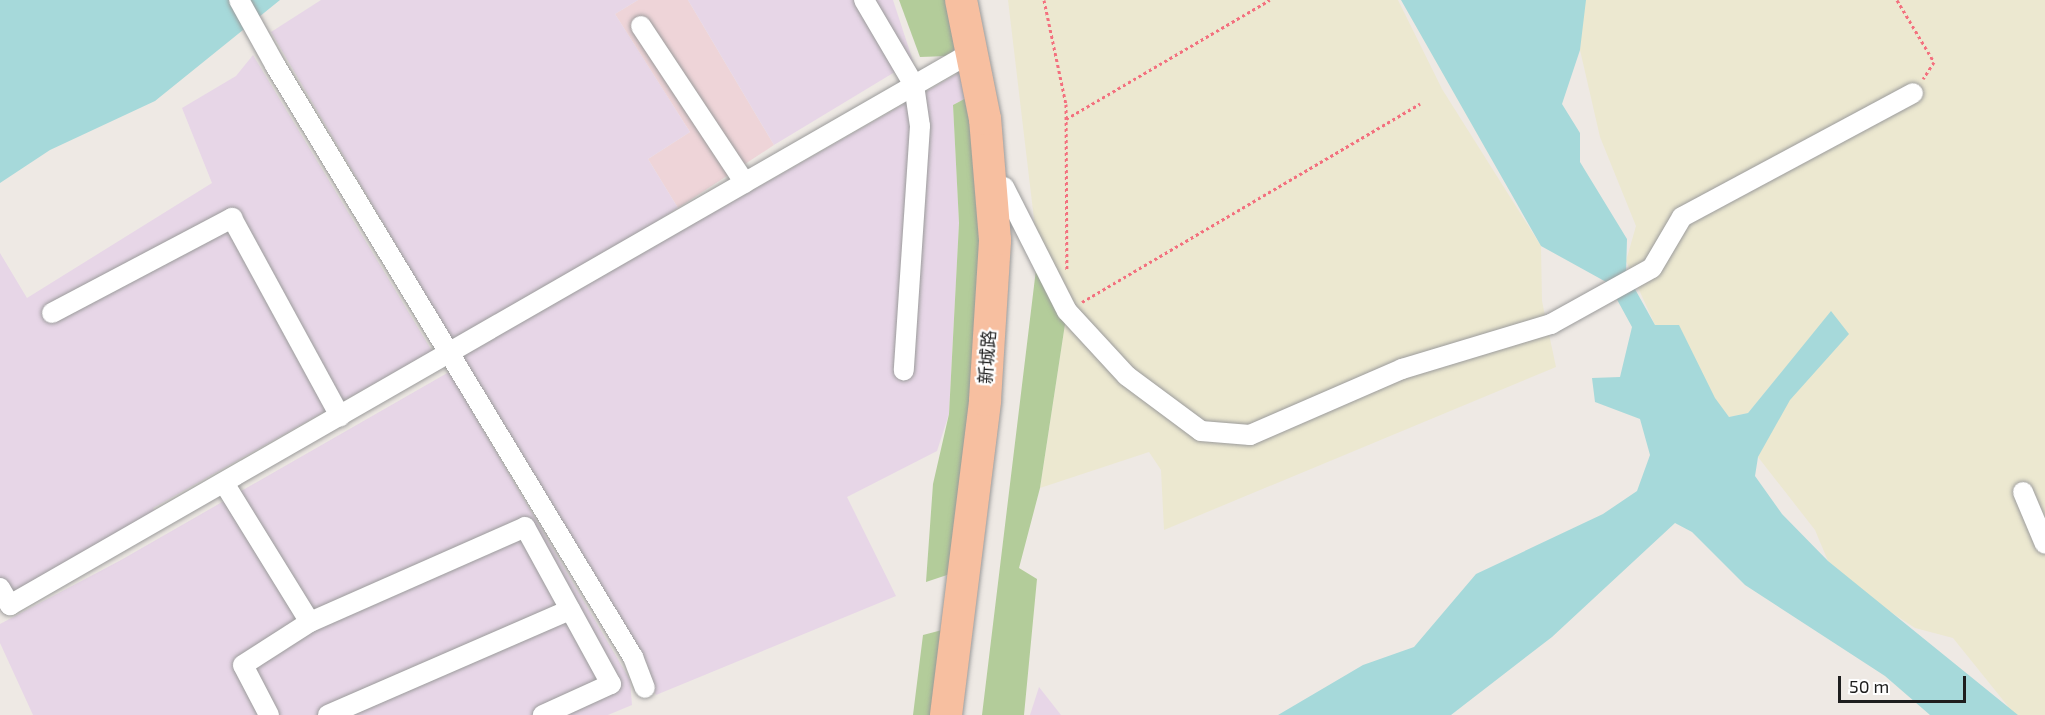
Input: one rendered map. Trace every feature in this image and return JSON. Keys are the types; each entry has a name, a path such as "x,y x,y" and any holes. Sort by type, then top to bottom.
{"main road":[{"name":"新城路","path":"946,715 985,400 994,240 986,119 961,0"},
{"name":"新城路","path":"960,715 998,401 1008,239 999,117 975,0"}],"street":[{"path":"239,0 448,354 633,657 645,688"},
{"path":"864,0 914,85 920,126 904,370"},
{"path":"640,26 745,183"},
{"path":"0,588 10,605 972,52"},
{"path":"1004,187 1067,311 1127,376 1201,431 1250,435 1402,369 1551,324 1652,268 1682,216 1913,93"},
{"path":"52,313 232,218 340,416"},
{"path":"224,483 310,622"},
{"path":"2023,492 2045,544"},
{"path":"269,715 243,665 310,622 525,527 611,684 543,715"},
{"path":"328,715 570,610"}],"path":[{"path":"1044,0 1066,119 1067,275"},
{"path":"1066,119 1270,0"},
{"path":"1897,0 1934,62 1913,93"},
{"path":"1067,311 1420,104"}],"shaded area":[{"path":"321,0 638,0 615,14 690,132 648,159 678,208 566,279 453,342 271,32"},
{"path":"638,0 688,0 774,145 678,208 648,159 690,132 615,14"},
{"path":"688,0 893,0 913,61 774,145"},
{"path":"1008,0 1398,0 1442,89 1541,246 1542,301 1556,367 1164,530 1161,470 1149,452 1040,488 1067,311 1038,253"},
{"path":"1584,0 2045,0 2045,715 2015,715 1953,638 1915,628 1874,601 1828,561 1815,530 1758,457 1831,312 1748,413 1729,417 1655,325 1626,261 1636,226 1600,137 1580,50"},
{"path":"253,55 432,351 153,508 159,520 10,605 0,589 0,253 27,298 212,183 182,108 236,76"},
{"path":"962,71 970,96 953,105 959,223 949,414 937,451 847,497 896,596 656,695 605,596 460,357"},
{"path":"449,372 630,680 632,705 608,715 33,715 0,643 0,624 121,560"},
{"path":"1039,687 1061,715 1030,715"}],"green space":[{"path":"899,0 950,0 960,44 948,56 920,57"},
{"path":"970,96 986,254 950,574 926,582 933,484 949,414 959,223 953,105"},
{"path":"1038,253 1067,311 1040,488 1019,568 1037,579 1024,715 982,715"},
{"path":"946,629 936,715 913,715 923,635"}],"water":[{"path":"0,0 280,0 155,101 50,150 0,183"},
{"path":"1401,0 1586,0 1580,50 1562,104 1580,133 1580,162 1627,239 1626,273 1655,325 1679,325 1715,398 1729,417 1748,413 1831,311 1849,334 1790,400 1758,457 1755,476 1782,514 1828,561 2018,715 1930,715 1885,676 1745,585 1692,532 1675,523 1552,637 1451,715 1278,715 1363,665 1414,647 1476,574 1603,514 1637,491 1650,455 1640,419 1595,402 1592,378 1620,377 1632,327 1608,283 1541,246"}]}
